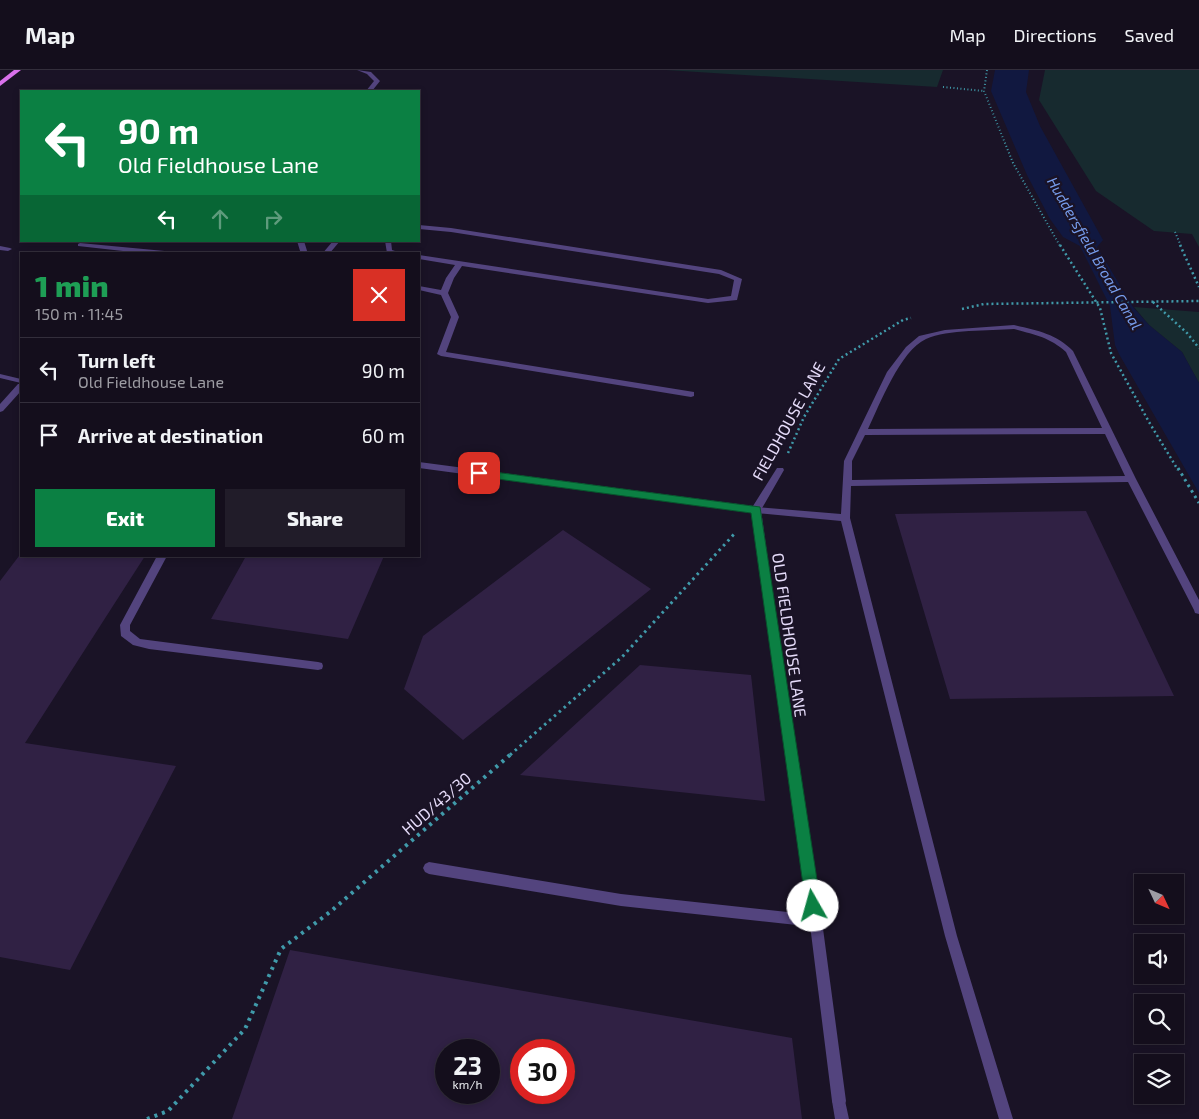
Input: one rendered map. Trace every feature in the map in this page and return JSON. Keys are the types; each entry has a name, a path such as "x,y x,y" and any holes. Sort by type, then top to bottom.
{"main road":[{"path":"0,84 18,70"}],"street":[{"path":"360,70 369,73 377,81 370,90"},
{"path":"420,227 451,230 721,272 738,279 734,298 708,301 420,257"},
{"path":"327,252 336,242"},
{"path":"80,245 154,252"},
{"path":"460,263 450,278 444,293 455,317 441,354 691,394"},
{"path":"420,288 444,293"},
{"path":"1006,1119 951,936 845,518 848,461 890,372 909,349 922,338 945,332 1014,327 1031,330 1059,342 1068,351 1109,430 1131,479 1199,610"},
{"path":"0,376 20,381"},
{"path":"0,409 20,387"},
{"path":"862,432 1109,430"},
{"path":"420,465 756,510 845,518"},
{"name":"FIELDHOUSE LANE","path":"756,510 780,470"},
{"path":"846,483 1131,479"},
{"name":"OLD FIELDHOUSE LANE","path":"756,510 842,1119"},
{"path":"161,557 125,625 125,633 130,638 149,645 318,666"},
{"path":"429,868 621,900 815,921"}],"path":[{"path":"987,70 984,91 1013,163 1100,308 1111,353 1149,422 1199,503"},
{"path":"943,87 984,91"},
{"path":"1175,232 1199,287"},
{"path":"1153,301 1187,333 1199,348"},
{"path":"1095,302 1199,301"},
{"name":"FIELDHOUSE LANE","path":"780,470 804,417 839,359 903,320"},
{"name":"HUD/43/30","path":"147,1119 168,1111 245,1029 281,949 330,912 622,657 756,510"}],"green space":[{"path":"666,70 943,70 937,87"},
{"path":"1045,70 1199,70 1199,247 1192,234 1154,231 1096,191 1039,100"},
{"path":"1134,307 1199,312 1199,383 1182,352 1149,325"}],"water":[{"name":"Huddersfield Broad Canal","path":"995,70 1029,70 1026,92 1040,126 1103,240 1097,247 1133,307 1149,325 1182,352 1199,383 1199,493 1119,354 1115,345 1110,306 1080,246 1063,237 1050,219 1027,175 991,91"}],"building":[{"path":"1086,511 1174,696 950,699 895,514"},
{"path":"563,530 651,589 463,740 404,689 423,636"},
{"path":"19,556 144,557 25,743 176,766 70,970 0,957 0,581"},
{"path":"245,557 384,557 348,639 211,619"},
{"path":"640,665 751,675 765,801 520,775"},
{"path":"290,950 792,1038 802,1119 232,1119"}],"route":[{"path":"479,473 756,510 813,906"}]}
